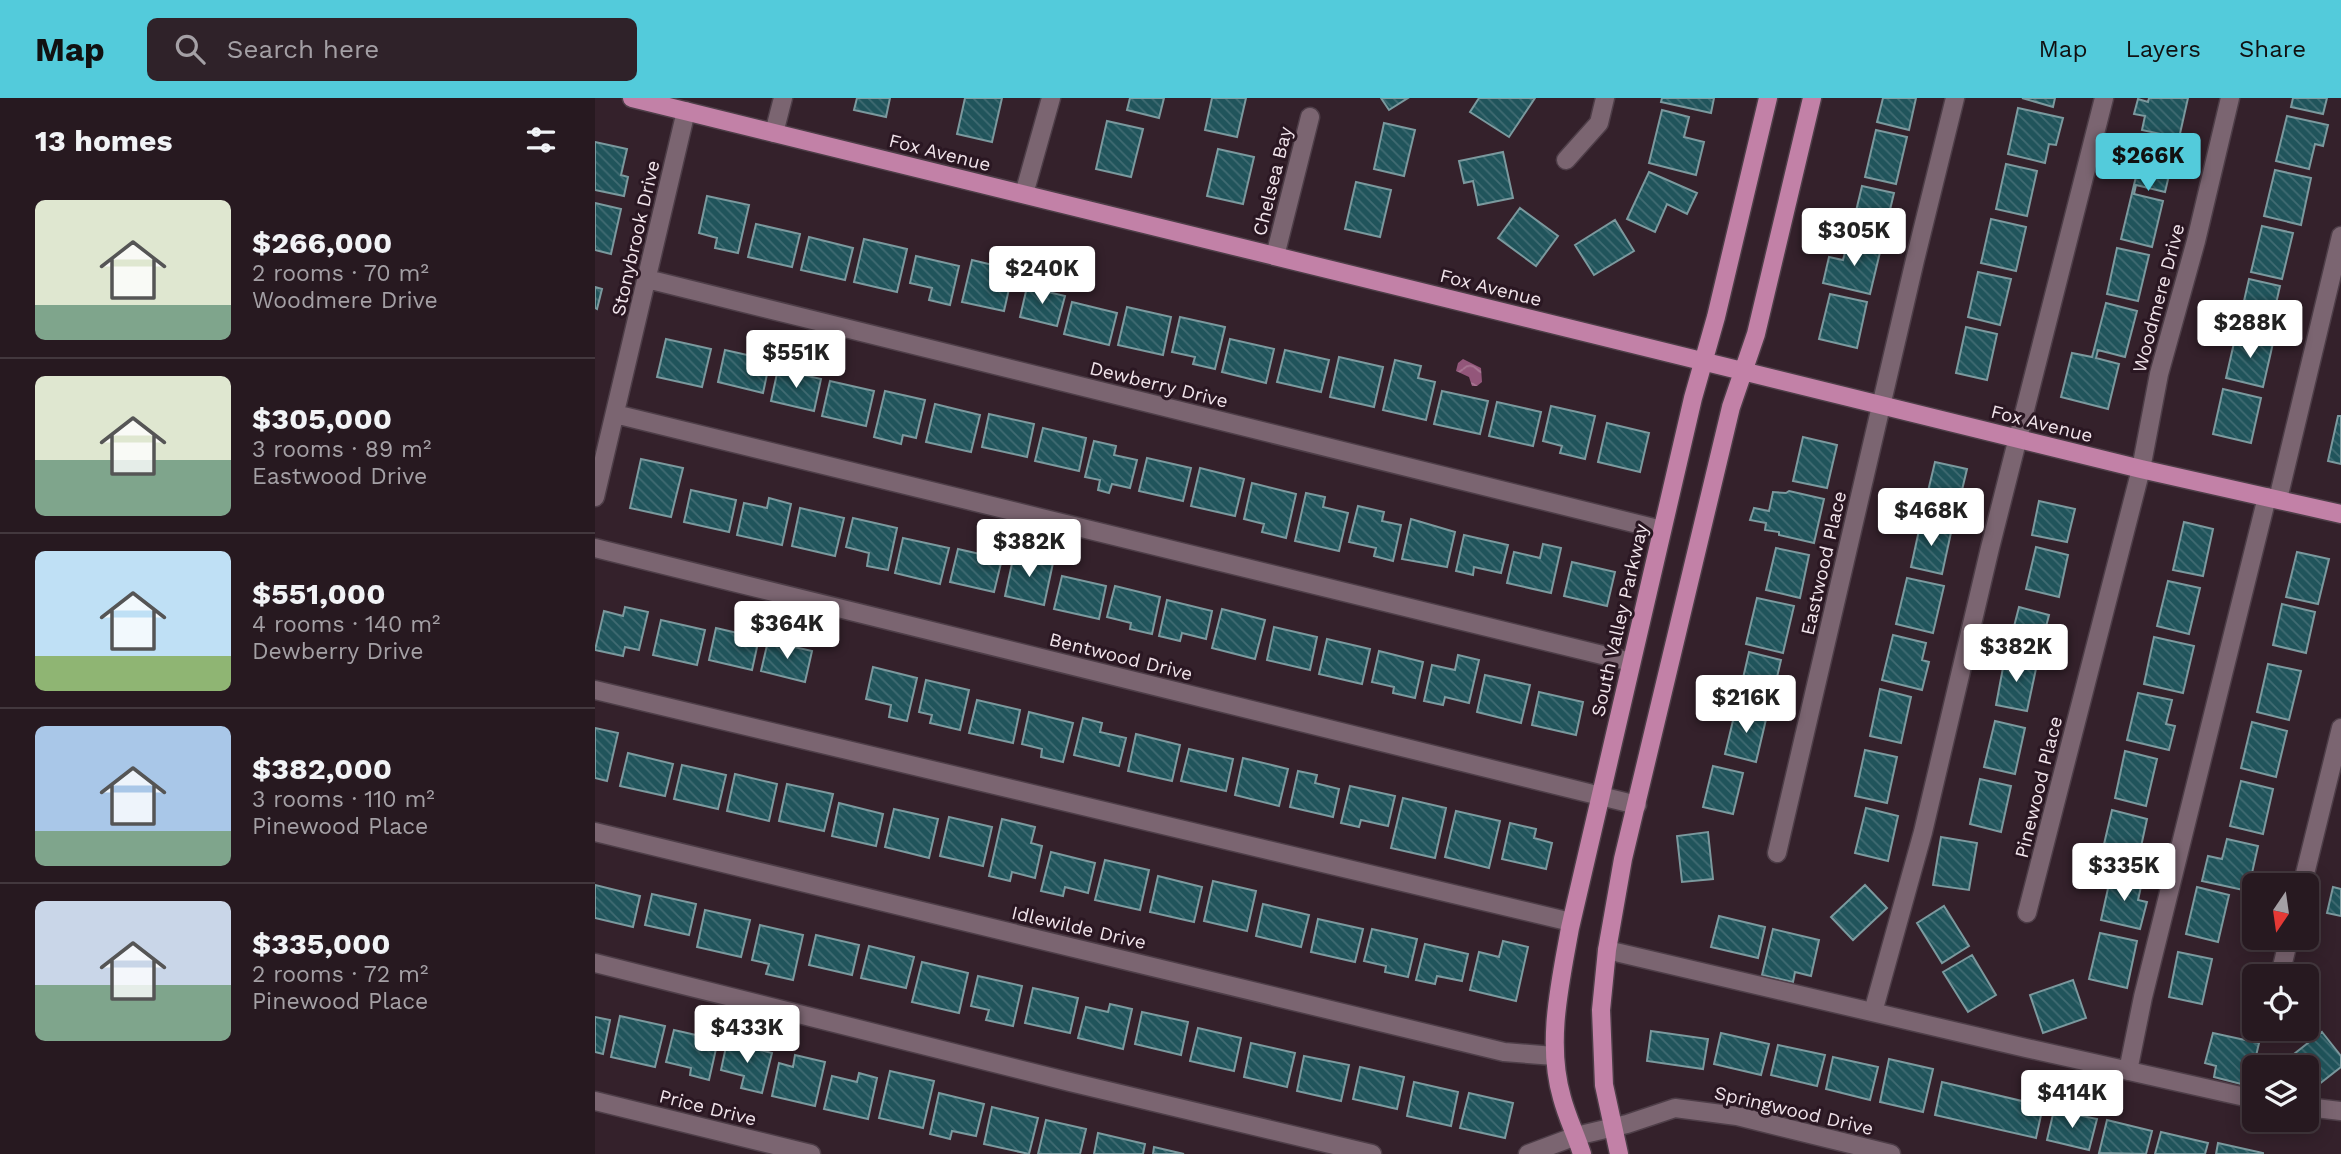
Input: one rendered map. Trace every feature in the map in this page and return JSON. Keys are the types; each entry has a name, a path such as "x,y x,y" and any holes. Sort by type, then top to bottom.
{"main road":[{"name":"Fox Avenue","path":"632,98 2141,469 2341,514"},
{"name":"South Valley Parkway","path":"1582,1154 1562,1098 1555,1056 1558,993 1571,922 1631,662 1768,98"},
{"path":"1619,1154 1601,1052 1601,1010 1607,950 1623,859 1731,407 1756,334 1812,98"}],"street":[{"path":"773,133 783,98"},
{"path":"1024,194 1051,98"},
{"path":"1566,160 1599,123 1605,98"},
{"name":"Eastwood Place","path":"1777,853 1955,98"},
{"path":"1873,1012 1923,832 2104,98"},
{"name":"Woodmere Drive","path":"2141,469 2159,374 2196,241 2230,98"},
{"name":"Stonybrook Drive","path":"595,496 686,111"},
{"name":"Chelsea Bay","path":"1275,256 1310,117"},
{"path":"2128,1071 2143,996 2341,236"},
{"name":"Dewberry Drive","path":"647,279 1662,530"},
{"path":"615,414 1631,662"},
{"name":"Pinewood Place","path":"2028,913 2141,469"},
{"name":"Bentwood Drive","path":"595,548 1637,805"},
{"path":"595,690 1571,922"},
{"path":"2305,873 2341,728"},
{"name":"Idlewilde Drive","path":"595,832 1504,1052 1555,1056"},
{"path":"1607,950 2242,1096"},
{"path":"595,963 1070,1082 1372,1154"},
{"name":"Price Drive","path":"595,1101 811,1154"},
{"name":"Springwood Drive","path":"1528,1154 1576,1136 1627,1124 1675,1108 1737,1116 1891,1154"},
{"path":"2319,1108 2341,1111"}],"water":[{"path":"1463,359 1481,368 1482,382 1477,386 1472,386 1469,377 1456,371 1458,363"}],"building":[{"path":"857,98 890,98 886,117 854,110"},
{"path":"965,98 1002,98 992,142 957,134"},
{"path":"1130,98 1164,98 1159,118 1127,110"},
{"path":"1212,98 1246,98 1237,137 1205,130"},
{"path":"1381,98 1408,98 1389,110"},
{"path":"1479,98 1535,98 1509,137 1470,112"},
{"path":"1662,98 1714,98 1711,113 1661,102"},
{"path":"1883,98 1916,98 1909,130 1877,122"},
{"path":"2022,98 2055,98 2053,107"},
{"path":"2149,98 2188,98 2179,138 2142,130 2145,116 2134,114 2138,99 2148,102"},
{"path":"2293,98 2327,98 2323,114 2291,107"},
{"path":"2018,108 2063,118 2056,145 2049,144 2045,163 2008,154"},
{"path":"1662,110 1689,117 1684,137 1704,142 1696,175 1649,163"},
{"path":"2287,116 2328,125 2323,146 2315,144 2309,169 2276,161"},
{"path":"1107,121 1143,129 1131,177 1096,169"},
{"path":"1384,123 1415,130 1404,176 1374,169"},
{"path":"1876,130 1907,137 1896,184 1865,177"},
{"path":"2145,139 2176,146 2165,192 2136,185 2134,194 2163,201 2152,247 2121,239"},
{"path":"595,142 627,149 621,175 628,177 624,196 595,190"},
{"path":"1218,149 1254,157 1243,204 1207,196"},
{"path":"1503,152 1513,198 1478,205 1473,181 1464,183 1459,161"},
{"path":"2006,164 2037,171 2027,216 1996,209"},
{"path":"2275,170 2311,178 2301,225 2264,216"},
{"path":"1649,172 1697,193 1687,214 1667,204 1655,232 1627,219"},
{"path":"1356,182 1391,190 1380,237 1345,229"},
{"path":"1862,186 1894,193 1883,239 1851,232"},
{"path":"707,196 749,205 738,253 715,248 717,238 699,233"},
{"path":"595,203 621,209 611,254 595,250"},
{"path":"1520,208 1558,236 1536,266 1498,238"},
{"path":"1991,219 2026,227 2016,271 1981,263"},
{"path":"1615,220 1634,251 1594,275 1575,245"},
{"path":"756,224 800,234 792,267 748,257"},
{"path":"2262,226 2293,233 2282,279 2251,272"},
{"path":"809,237 853,248 845,280 801,270"},
{"path":"864,239 907,249 897,292 854,282"},
{"path":"1848,241 1881,248 1870,294 1823,283 1829,257 1843,260"},
{"path":"2117,248 2149,255 2138,301 2107,294"},
{"path":"916,256 959,266 950,305 929,300 932,288 910,283"},
{"path":"972,260 997,266 994,277 1011,280 1004,311 962,302"},
{"path":"1978,272 2011,279 2000,325 1968,317"},
{"path":"2249,279 2280,286 2270,330 2239,323"},
{"path":"595,287 602,289 597,309 595,308"},
{"path":"1027,287 1065,296 1057,326 1020,317"},
{"path":"1830,294 1867,302 1857,348 1819,339"},
{"path":"1072,302 1117,313 1109,345 1064,334"},
{"path":"2106,303 2137,311 2125,357 2098,350 2096,358 2119,364 2108,409 2061,397 2072,353 2092,357"},
{"path":"1127,307 1171,317 1163,355 1118,345"},
{"path":"1180,317 1225,327 1215,369 1193,364 1195,357 1172,352"},
{"path":"1966,327 1997,334 1987,380 1956,373"},
{"path":"2236,334 2273,343 2263,387 2226,378"},
{"path":"666,339 711,349 702,387 657,377"},
{"path":"1230,339 1274,349 1266,383 1222,372"},
{"path":"725,350 770,360 763,393 718,382"},
{"path":"1285,350 1329,360 1321,392 1277,382"},
{"path":"1339,357 1383,367 1374,407 1330,397"},
{"path":"1395,360 1421,366 1418,378 1435,382 1426,420 1383,410"},
{"path":"778,369 821,379 814,411 771,401"},
{"path":"830,381 874,391 866,426 822,416"},
{"path":"2223,389 2261,398 2251,443 2213,434"},
{"path":"885,391 925,400 916,438 903,435 901,444 874,437"},
{"path":"1442,391 1488,401 1480,434 1434,424"},
{"path":"1497,402 1541,412 1533,446 1489,436"},
{"path":"935,404 980,415 971,452 926,442"},
{"path":"1551,406 1595,416 1585,459 1560,453 1562,446 1543,441"},
{"path":"989,414 1034,424 1027,457 982,447"},
{"path":"2338,416 2341,416 2341,464 2328,461"},
{"path":"1607,423 1649,433 1640,472 1598,462"},
{"path":"1043,428 1086,438 1079,471 1035,461"},
{"path":"1803,437 1837,445 1827,488 1793,481"},
{"path":"1094,441 1116,446 1114,455 1137,460 1130,488 1112,484 1109,493 1098,490 1100,480 1085,477"},
{"path":"1147,458 1191,468 1183,501 1139,491"},
{"path":"641,459 683,468 671,517 630,508"},
{"path":"1935,462 1967,469 1962,490 1974,493 1968,518 1924,508"},
{"path":"1200,468 1244,479 1235,516 1191,506"},
{"path":"1252,483 1296,494 1286,538 1262,532 1264,524 1244,519"},
{"path":"691,490 736,500 729,532 684,522"},
{"path":"1789,491 1824,499 1814,543 1765,530 1766,523 1750,520 1754,508 1769,511 1773,492"},
{"path":"1306,493 1325,497 1323,507 1348,513 1339,551 1295,541"},
{"path":"769,498 791,504 782,545 737,535 744,503 767,508"},
{"path":"2039,501 2075,509 2067,542 2032,535"},
{"path":"1358,506 1384,512 1382,521 1401,525 1393,561 1374,556 1376,548 1349,542"},
{"path":"800,508 844,518 835,556 792,546"},
{"path":"853,518 897,528 888,570 867,566 869,553 846,547"},
{"path":"1411,519 1455,532 1447,567 1402,559"},
{"path":"1921,521 1952,528 1942,574 1911,567"},
{"path":"2184,522 2213,529 2203,576 2173,570"},
{"path":"1464,535 1508,545 1501,573 1474,567 1473,575 1456,571"},
{"path":"903,538 949,548 940,584 895,573"},
{"path":"1543,544 1561,548 1551,593 1507,583 1514,552 1540,558"},
{"path":"2036,547 2068,555 2059,597 2026,589"},
{"path":"1776,548 1809,555 1800,598 1766,590"},
{"path":"958,549 1002,559 994,592 950,582"},
{"path":"2297,552 2329,559 2318,604 2286,597"},
{"path":"1014,554 1053,563 1044,605 1005,596"},
{"path":"1572,562 1615,572 1607,606 1564,596"},
{"path":"1062,576 1106,586 1099,619 1054,609"},
{"path":"1907,578 1944,586 1933,633 1896,624"},
{"path":"2168,581 2200,588 2189,634 2157,626"},
{"path":"1115,586 1160,597 1152,634 1130,629 1131,623 1107,617"},
{"path":"1757,598 1794,606 1783,653 1746,644"},
{"path":"1167,600 1212,611 1206,639 1182,633 1180,641 1159,636"},
{"path":"2282,604 2315,612 2306,653 2273,645"},
{"path":"625,607 648,612 639,650 625,647 623,656 595,650 604,611 623,616"},
{"path":"2019,607 2049,615 2038,658 2008,650"},
{"path":"1222,609 1265,620 1255,659 1212,648"},
{"path":"661,620 705,630 697,665 653,655"},
{"path":"1274,627 1317,637 1310,670 1267,660"},
{"path":"716,628 759,638 752,670 709,660"},
{"path":"1893,635 1926,643 1922,660 1929,662 1922,690 1882,680"},
{"path":"2154,637 2194,646 2183,693 2144,684"},
{"path":"1327,639 1370,649 1362,684 1319,674"},
{"path":"768,641 812,651 805,682 761,671"},
{"path":"1379,651 1423,662 1415,698 1393,693 1394,687 1372,682"},
{"path":"1749,652 1781,660 1770,707 1738,700"},
{"path":"1458,655 1479,660 1469,703 1445,697 1443,705 1424,701 1432,665 1455,670"},
{"path":"2005,657 2037,664 2027,711 1996,705"},
{"path":"2268,664 2301,671 2289,720 2257,712"},
{"path":"873,667 917,678 907,721 889,717 891,705 866,699"},
{"path":"1485,675 1530,685 1521,723 1477,712"},
{"path":"926,680 969,690 960,730 930,723 932,715 919,712"},
{"path":"1880,689 1911,697 1901,743 1870,736"},
{"path":"1539,692 1583,702 1576,735 1532,725"},
{"path":"2138,693 2172,700 2166,724 2175,726 2169,750 2127,740"},
{"path":"977,700 1020,710 1013,743 969,733"},
{"path":"1736,708 1767,715 1756,762 1725,754"},
{"path":"1029,712 1073,723 1063,762 1041,757 1042,749 1022,744"},
{"path":"1083,718 1102,723 1100,732 1126,738 1119,766 1074,755"},
{"path":"1995,721 2025,728 2015,774 1984,767"},
{"path":"2252,722 2287,731 2276,777 2241,768"},
{"path":"595,728 618,733 607,781 595,778"},
{"path":"1136,734 1180,745 1172,781 1128,771"},
{"path":"1189,749 1233,759 1226,791 1181,781"},
{"path":"1865,750 1897,757 1887,803 1855,796"},
{"path":"2125,751 2157,759 2146,806 2115,798"},
{"path":"628,753 673,764 665,796 620,786"},
{"path":"1243,758 1288,769 1279,806 1235,795"},
{"path":"682,765 726,775 718,809 674,799"},
{"path":"1713,766 1743,773 1733,814 1703,807"},
{"path":"1298,771 1317,775 1315,783 1339,789 1333,817 1290,807"},
{"path":"735,774 777,784 769,821 727,811"},
{"path":"1980,779 2011,786 2001,832 1970,824"},
{"path":"2241,781 2273,789 2263,834 2230,826"},
{"path":"787,784 833,794 824,831 779,821"},
{"path":"1350,786 1395,796 1388,826 1361,820 1359,827 1341,823"},
{"path":"1403,798 1446,808 1435,858 1391,848"},
{"path":"839,803 883,814 876,846 832,836"},
{"path":"1866,808 1898,816 1888,861 1855,853"},
{"path":"894,809 938,819 929,858 885,847"},
{"path":"2112,810 2147,819 2137,865 2101,857"},
{"path":"1456,811 1500,821 1489,868 1445,857"},
{"path":"949,817 992,827 983,866 940,856"},
{"path":"1002,819 1035,827 1031,843 1042,846 1035,878 1012,872 1010,881 989,876"},
{"path":"1510,823 1536,829 1534,838 1552,843 1546,869 1502,859"},
{"path":"1708,832 1713,879 1682,882 1677,836"},
{"path":"1941,837 1977,843 1969,890 1933,885"},
{"path":"2227,839 2258,846 2252,873 2242,873 2242,890 2202,881 2208,856 2222,859"},
{"path":"1051,852 1095,863 1088,893 1065,887 1063,896 1041,891"},
{"path":"1105,860 1149,870 1140,910 1095,900"},
{"path":"2111,875 2142,882 2138,900 2147,902 2140,929 2101,920"},
{"path":"1158,876 1202,887 1194,922 1150,912"},
{"path":"1213,881 1256,891 1247,931 1204,921"},
{"path":"595,885 640,896 633,927 595,918"},
{"path":"1865,885 1887,908 1853,940 1831,917"},
{"path":"2197,887 2229,895 2218,942 2186,934"},
{"path":"2333,887 2341,889 2341,916 2327,913"},
{"path":"652,894 696,904 689,935 645,925"},
{"path":"1263,904 1309,915 1301,947 1256,936"},
{"path":"1944,906 1969,946 1942,963 1917,923"},
{"path":"705,910 750,920 741,957 697,947"},
{"path":"1719,916 1765,927 1758,958 1711,947"},
{"path":"1318,919 1363,929 1355,962 1311,952"},
{"path":"760,925 803,935 793,980 766,974 769,964 752,960"},
{"path":"1372,929 1417,939 1408,977 1385,972 1386,966 1364,961"},
{"path":"1773,929 1819,940 1811,976 1795,972 1793,982 1762,975"},
{"path":"2100,933 2137,941 2127,988 2089,979"},
{"path":"816,935 859,945 852,975 809,965"},
{"path":"1503,941 1528,947 1516,1001 1470,990 1479,952 1499,957"},
{"path":"1425,944 1468,954 1462,981 1437,976 1435,984 1416,980"},
{"path":"869,946 914,957 906,988 861,978"},
{"path":"2178,952 2212,959 2202,1004 2169,997"},
{"path":"1972,955 1996,995 1968,1012 1943,972"},
{"path":"922,962 968,973 959,1013 912,1002"},
{"path":"978,976 1022,986 1013,1026 986,1020 989,1010 971,1006"},
{"path":"2073,980 2086,1018 2043,1033 2030,995"},
{"path":"1033,988 1078,998 1070,1033 1025,1023"},
{"path":"1110,1004 1132,1009 1123,1049 1078,1038 1086,1007 1108,1012"},
{"path":"1142,1012 1188,1022 1181,1055 1135,1044"},
{"path":"620,1016 665,1026 655,1067 611,1057"},
{"path":"595,1017 610,1020 603,1054 595,1052"},
{"path":"1198,1028 1241,1038 1234,1071 1190,1061"},
{"path":"674,1030 718,1040 709,1080 690,1075 691,1068 666,1062"},
{"path":"1651,1031 1708,1039 1703,1069 1647,1061"},
{"path":"2322,1032 2341,1056 2341,1067 2319,1084 2319,1055 2293,1055 2311,1041 2319,1041 2319,1034"},
{"path":"1721,1033 1769,1044 1761,1075 1714,1064"},
{"path":"2213,1033 2259,1043 2256,1055 2242,1055 2242,1084 2214,1077 2216,1066 2205,1063"},
{"path":"727,1042 772,1053 762,1093 741,1088 744,1076 721,1070"},
{"path":"1251,1043 1295,1053 1287,1087 1244,1077"},
{"path":"1778,1045 1825,1055 1817,1086 1771,1075"},
{"path":"795,1055 825,1062 815,1106 772,1096 779,1063 793,1067"},
{"path":"1304,1056 1349,1065 1341,1101 1297,1091"},
{"path":"1833,1057 1878,1067 1870,1100 1826,1089"},
{"path":"1889,1059 1933,1069 1923,1112 1880,1102"},
{"path":"1360,1067 1404,1077 1397,1109 1353,1099"},
{"path":"890,1071 934,1081 923,1128 879,1118"},
{"path":"859,1073 877,1078 868,1119 824,1109 832,1076 857,1082"},
{"path":"1414,1082 1458,1092 1451,1126 1407,1116"},
{"path":"1942,1082 2043,1106 2036,1138 1935,1115"},
{"path":"939,1093 984,1104 976,1136 952,1131 950,1139 930,1134"},
{"path":"1469,1093 1513,1103 1505,1138 1460,1128"},
{"path":"992,1107 1038,1118 1029,1154 984,1144"},
{"path":"2054,1110 2097,1119 2089,1150 2047,1140"},
{"path":"1046,1120 1086,1129 1080,1154 1038,1154"},
{"path":"2107,1120 2152,1131 2146,1154 2099,1153"},
{"path":"2161,1132 2208,1143 2205,1154 2155,1154"},
{"path":"1098,1133 1145,1144 1143,1154 1094,1154"},
{"path":"2218,1143 2263,1153 2263,1154 2216,1154"},
{"path":"1154,1147 1184,1154 1153,1154"}]}
